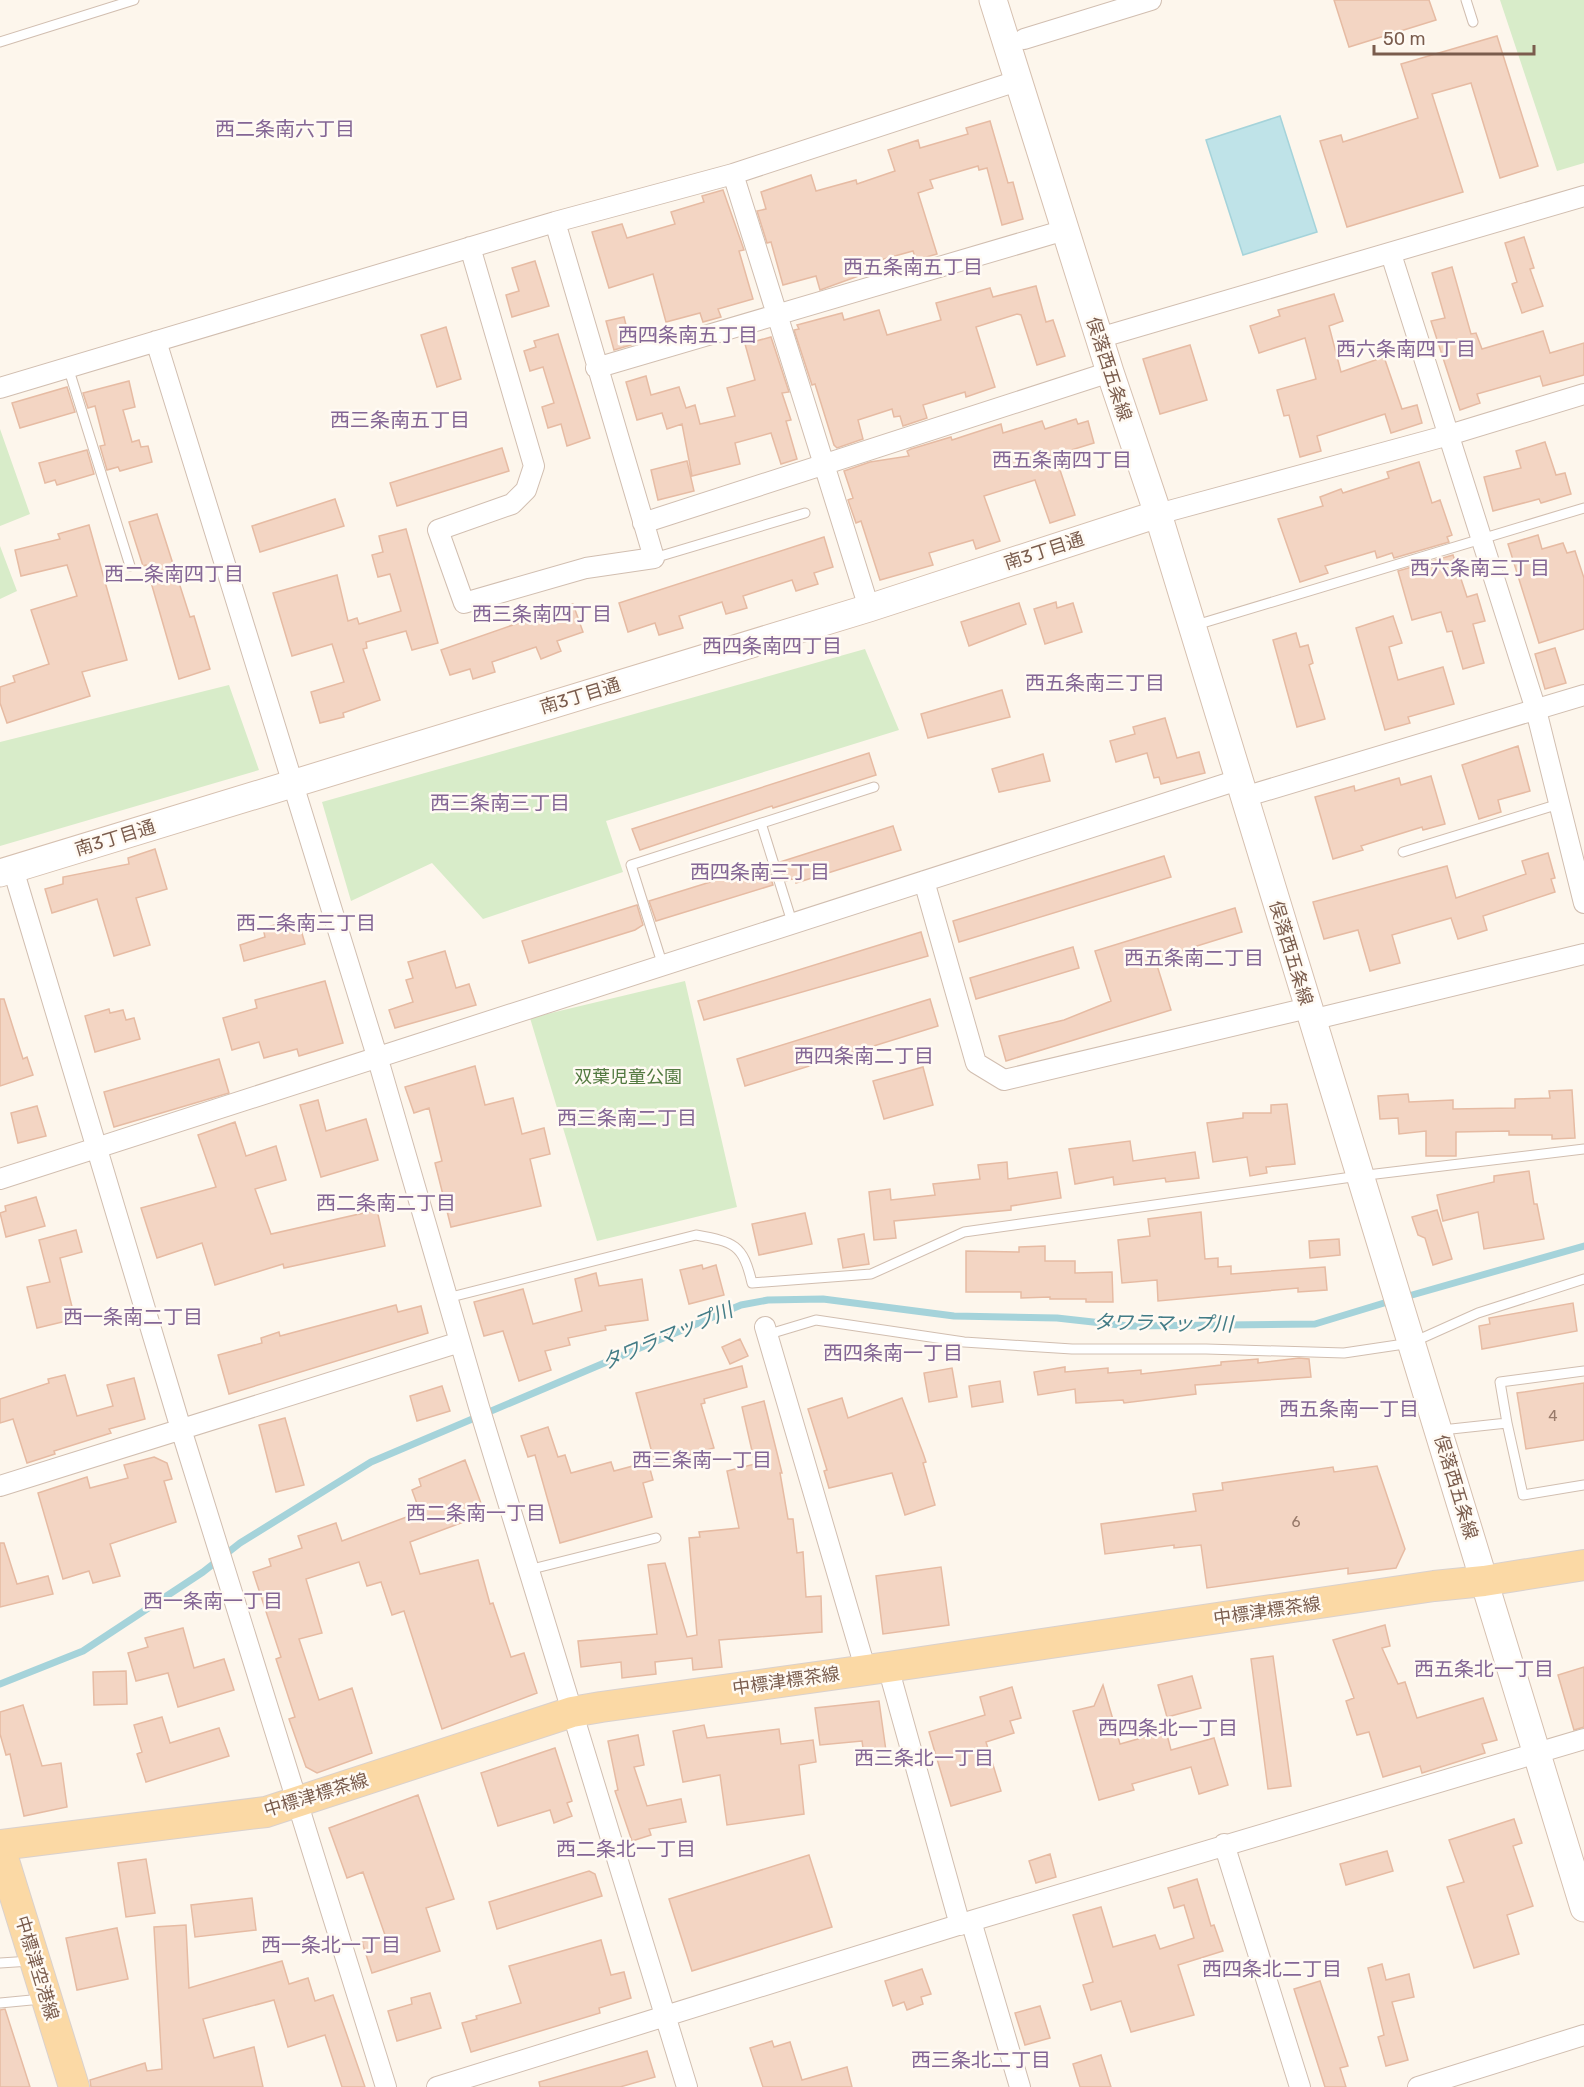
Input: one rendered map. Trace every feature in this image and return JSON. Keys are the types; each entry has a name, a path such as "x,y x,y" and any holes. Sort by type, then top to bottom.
{"main road":[{"name":"俣落西五条線","path":"993,0 1099,338 1158,514 1584,1908"},
{"name":"南3丁目通","path":"6,871 868,608 1158,514"},
{"name":"中標津標茶線","path":"0,1846 266,1812 572,1712 1584,1565"},
{"name":"中標津空港線","path":"0,1846 74,2087"}],"street":[{"path":"1024,39 1151,0"},
{"path":"0,388 555,222 733,174 1017,81"},
{"path":"733,174 868,608"},
{"path":"1099,338 1584,196"},
{"path":"470,247 534,466 526,490 512,504 438,530 464,603 586,568 654,558 596,368 555,222"},
{"path":"596,368 1065,230"},
{"path":"1391,254 1536,710 1584,903"},
{"path":"156,341 378,1056 479,1407 687,2087"},
{"path":"643,523 1110,372"},
{"path":"1158,514 1449,435 1584,394"},
{"path":"0,1179 924,881 1241,788 1536,710 1584,695"},
{"path":"6,871 96,1149 386,2087"},
{"path":"924,881 976,1063 1004,1080 1584,954"},
{"path":"765,1331 877,1669 1020,2087"},
{"path":"0,1486 460,1342"},
{"path":"437,2087 1224,1844 1584,1739"},
{"path":"1224,1844 1300,2087"},
{"path":"1418,2087 1584,2036"}],"lane":[{"path":"0,42 134,0"},
{"path":"1466,0 1473,22"},
{"path":"68,367 130,566"},
{"path":"1192,626 1482,541 1584,508"},
{"path":"654,558 805,513"},
{"path":"663,966 631,865 874,787"},
{"path":"1403,852 1559,804"},
{"path":"761,823 792,922"},
{"path":"447,1298 696,1236 726,1240 746,1257 752,1283 871,1274 964,1232 1359,1176 1584,1149"},
{"path":"765,1331 816,1320 964,1342 1072,1349 1206,1349 1344,1353 1584,1280"},
{"path":"1584,1371 1500,1382 1523,1495 1584,1485"},
{"path":"1439,1431 1507,1423"},
{"path":"528,1570 656,1538"},
{"path":"0,1963 35,1960"},
{"path":"0,2003 47,1998"}],"green space":[{"path":"1500,0 1584,0 1584,163 1557,171"},
{"path":"0,429 30,514 0,526"},
{"path":"0,546 17,591 0,599"},
{"path":"865,649 899,730 606,821 623,872 483,919 432,863 351,901 322,802"},
{"path":"229,685 259,770 0,846 0,742"},
{"name":"双葉児童公園","path":"685,981 737,1207 597,1241 530,1018"}],"water":[{"path":"1280,116 1317,232 1243,255 1206,140"}],"building":[{"path":"1334,0 1429,0 1436,20 1349,47"},
{"path":"1497,36 1538,166 1500,178 1471,83 1432,94 1463,192 1347,227 1320,141 1341,135 1343,142 1418,118 1401,64"},
{"path":"990,121 1008,183 1013,182 1023,219 1002,225 987,168 979,170 978,166 930,180 933,188 918,193 937,254 916,260 913,251 862,265 864,274 820,290 816,276 783,285 771,242 767,243 757,211 766,209 761,192 811,175 816,191 856,180 857,184 895,171 888,150 918,140 920,148 968,134 966,128"},
{"path":"723,190 744,250 739,251 753,299 718,309 721,317 703,322 700,313 666,322 653,274 609,288 592,232 622,224 627,238 675,224 671,212 704,202 702,196"},
{"path":"1524,237 1534,268 1530,269 1543,306 1522,313 1512,284 1517,282 1505,243"},
{"path":"535,261 549,306 512,317 506,295 519,291 512,268"},
{"path":"1452,267 1471,334 1476,333 1482,349 1543,331 1550,353 1584,343 1584,375 1543,386 1540,376 1477,394 1480,403 1460,410 1431,321 1445,318 1432,273"},
{"path":"1036,286 1046,322 1053,320 1065,356 1037,365 1021,315 1017,314 976,327 995,387 966,397 965,392 923,405 927,418 903,426 900,416 894,417 892,409 858,420 863,439 837,448 834,445 815,384 812,385 794,330 799,329 797,325 842,313 844,320 879,310 887,335 941,320 936,303 990,288 993,297"},
{"path":"1334,294 1343,321 1329,326 1341,372 1384,357 1402,409 1417,405 1422,423 1391,433 1385,414 1317,436 1321,451 1300,457 1289,415 1284,416 1277,390 1316,379 1305,338 1259,353 1250,326 1280,316 1278,310"},
{"path":"624,317 631,345 614,350 606,321"},
{"path":"446,327 461,379 437,387 421,335"},
{"path":"558,334 590,438 567,446 561,424 548,428 542,407 554,403 543,367 530,371 524,351 536,347 534,341"},
{"path":"771,337 789,392 782,393 791,420 786,421 797,459 781,464 771,433 735,443 740,464 692,476 682,424 667,429 662,413 637,420 626,382 646,376 651,395 679,387 686,408 695,405 700,424 735,416 727,388 755,380 745,344"},
{"path":"1190,345 1207,400 1160,414 1143,359"},
{"path":"129,381 135,407 123,410 132,442 139,440 141,447 148,446 152,462 120,471 118,467 107,470 100,446 105,445 95,406 88,408 83,393"},
{"path":"67,387 75,412 20,428 12,403"},
{"path":"1076,419 1078,424 1088,421 1094,443 1055,455 1075,515 1050,523 1035,480 984,496 1000,541 976,549 973,540 929,553 933,565 880,580 861,521 856,523 848,500 853,498 844,471 870,462 909,456 907,451 911,449 951,437 952,440 1001,424 1003,433 1042,421 1045,429"},
{"path":"1545,442 1556,475 1565,473 1571,494 1541,503 1539,499 1493,511 1484,477 1521,468 1516,451"},
{"path":"502,448 509,471 397,506 390,483"},
{"path":"87,450 94,474 57,485 55,480 45,483 39,463"},
{"path":"687,461 694,491 658,500 651,470"},
{"path":"1419,462 1432,503 1440,500 1452,535 1447,537 1449,542 1394,558 1392,553 1377,558 1375,551 1325,566 1328,573 1300,582 1278,519 1323,506 1320,497 1341,489 1343,493 1389,478 1387,472"},
{"path":"335,499 344,526 260,552 252,526"},
{"path":"157,514 190,617 194,616 210,669 179,679 146,565 143,566 129,522"},
{"path":"89,525 127,660 82,672 90,696 7,723 0,703 0,687 15,682 13,676 49,664 31,610 77,596 67,565 21,576 15,550 60,539 58,534"},
{"path":"406,529 438,643 412,650 406,631 366,642 367,648 363,649 380,700 343,713 344,717 320,723 311,692 344,682 332,644 292,656 273,593 337,575 348,621 357,618 359,624 401,611 390,574 378,577 372,555 383,552 379,536"},
{"path":"1538,535 1542,549 1563,543 1567,553 1575,551 1584,578 1584,629 1539,643 1508,544"},
{"path":"824,537 833,567 814,573 818,584 796,591 792,580 743,596 747,608 726,614 722,602 679,616 683,628 659,635 655,623 628,632 619,603"},
{"path":"1453,555 1467,597 1477,594 1485,621 1473,624 1484,663 1463,669 1452,631 1447,632 1441,612 1412,620 1398,571"},
{"path":"1056,602 1057,608 1073,603 1082,632 1045,644 1034,609"},
{"path":"1019,603 1026,624 969,646 961,622"},
{"path":"573,604 583,632 557,641 561,651 541,659 536,647 492,662 495,672 473,679 470,669 450,675 441,650"},
{"path":"1393,616 1402,643 1389,647 1398,680 1443,667 1454,704 1408,717 1410,723 1385,730 1356,628"},
{"path":"1296,633 1300,647 1308,645 1313,663 1309,665 1325,719 1297,727 1273,640"},
{"path":"1555,648 1566,683 1545,689 1535,654"},
{"path":"1002,690 1010,717 928,738 921,714"},
{"path":"1165,718 1177,758 1199,752 1205,773 1161,784 1159,777 1154,778 1147,753 1116,762 1110,741 1135,734 1133,727"},
{"path":"1518,746 1530,791 1498,800 1501,812 1479,819 1462,765"},
{"path":"869,753 876,775 773,808 772,806 640,850 632,829"},
{"path":"1043,754 1050,781 999,792 992,769"},
{"path":"1431,776 1445,824 1423,830 1422,827 1361,846 1363,850 1333,859 1315,797 1354,786 1355,791 1399,778 1401,785"},
{"path":"893,826 901,850 796,883 795,878 786,881 780,862"},
{"path":"155,849 167,889 136,898 150,945 114,956 97,899 52,913 45,889 63,884 63,877 129,864 128,858"},
{"path":"1548,853 1555,878 1551,879 1555,892 1483,916 1487,930 1458,939 1451,918 1392,935 1400,963 1370,971 1358,930 1324,939 1313,902 1447,866 1456,898 1526,874 1522,861"},
{"path":"1164,856 1171,877 959,942 953,921"},
{"path":"767,866 773,885 656,921 649,901"},
{"path":"637,905 643,925 635,930 529,963 522,941"},
{"path":"1235,908 1242,932 1155,959 1171,1010 1006,1061 999,1036 1064,1020 1111,1001 1095,951"},
{"path":"298,919 305,944 244,961 240,945 265,937 263,928"},
{"path":"921,932 928,956 704,1020 698,1001"},
{"path":"1073,947 1079,968 976,999 970,978"},
{"path":"445,951 456,988 469,984 476,1005 395,1028 389,1010 413,1002 406,980 413,978 408,962"},
{"path":"325,981 343,1043 299,1056 297,1049 264,1058 259,1042 232,1050 223,1018 257,1008 255,1000"},
{"path":"0,999 4,999 23,1059 27,1057 33,1075 0,1086"},
{"path":"930,999 938,1026 745,1086 737,1059"},
{"path":"109,1009 110,1013 123,1010 126,1020 134,1018 140,1039 95,1052 85,1016"},
{"path":"219,1059 229,1093 114,1127 104,1092"},
{"path":"475,1066 485,1105 513,1098 522,1134 544,1128 550,1154 530,1159 541,1206 451,1227 435,1163 442,1161 429,1108 414,1113 405,1087"},
{"path":"923,1067 933,1105 884,1119 873,1081"},
{"path":"1572,1090 1575,1138 1552,1139 1552,1135 1509,1135 1509,1131 1456,1132 1456,1156 1426,1156 1426,1131 1399,1134 1398,1118 1380,1119 1378,1096 1408,1094 1409,1102 1453,1100 1453,1109 1515,1108 1515,1099 1550,1098 1549,1091"},
{"path":"318,1100 326,1131 366,1119 378,1160 321,1177 300,1105"},
{"path":"1287,1104 1295,1164 1266,1167 1267,1173 1250,1176 1247,1157 1213,1162 1207,1123 1243,1118 1243,1113 1271,1113 1271,1105"},
{"path":"37,1106 46,1136 18,1143 11,1113"},
{"path":"235,1122 246,1156 276,1146 286,1180 255,1189 271,1234 377,1210 385,1246 284,1268 283,1264 215,1285 202,1243 157,1258 141,1208 216,1187 198,1135"},
{"path":"1130,1141 1133,1161 1195,1152 1199,1178 1166,1182 1165,1178 1114,1185 1113,1177 1075,1184 1069,1149"},
{"path":"1007,1162 1008,1179 1057,1172 1061,1198 1011,1206 1011,1210 894,1221 896,1238 874,1240 869,1192 890,1189 891,1200 935,1195 933,1184 980,1179 978,1165"},
{"path":"1529,1171 1534,1204 1537,1204 1544,1239 1484,1249 1478,1212 1443,1221 1437,1195 1494,1182 1494,1176"},
{"path":"36,1197 45,1226 6,1237 0,1213 6,1211 5,1206"},
{"path":"1437,1210 1452,1259 1433,1265 1425,1238 1418,1235 1412,1217"},
{"path":"1201,1212 1205,1259 1218,1258 1218,1267 1231,1266 1231,1274 1325,1267 1327,1290 1298,1292 1298,1288 1158,1301 1157,1280 1122,1283 1118,1240 1150,1236 1148,1219"},
{"path":"805,1213 812,1244 759,1255 752,1224"},
{"path":"76,1230 82,1252 60,1258 75,1319 37,1328 27,1287 50,1282 39,1240"},
{"path":"864,1234 869,1264 843,1268 838,1239"},
{"path":"1339,1239 1340,1255 1310,1258 1309,1241"},
{"path":"1045,1246 1045,1261 1075,1261 1075,1273 1112,1272 1113,1302 1086,1302 1086,1299 1050,1299 1050,1297 1021,1298 1021,1292 966,1292 966,1251 1019,1252 1019,1247"},
{"path":"702,1265 703,1269 716,1265 724,1295 689,1304 680,1270"},
{"path":"596,1273 599,1286 642,1279 648,1320 605,1326 606,1330 568,1338 570,1345 545,1351 551,1370 519,1381 503,1331 484,1336 474,1302 523,1289 533,1324 582,1311 575,1279"},
{"path":"1573,1303 1577,1331 1482,1349 1479,1326 1490,1324 1489,1318"},
{"path":"396,1305 398,1312 421,1306 428,1333 229,1394 218,1355 262,1343 261,1338 279,1332 280,1336"},
{"path":"740,1339 748,1356 730,1364 722,1347"},
{"path":"1258,1359 1258,1363 1309,1359 1311,1377 1195,1385 1196,1394 1124,1403 1123,1400 1076,1403 1075,1389 1038,1395 1034,1372 1065,1367 1065,1372 1108,1368 1108,1373 1141,1370 1141,1374 1221,1365 1221,1362"},
{"path":"742,1366 747,1387 704,1399 705,1403 701,1404 714,1448 655,1464 636,1393"},
{"path":"952,1368 957,1397 929,1402 924,1373"},
{"path":"65,1375 77,1416 113,1406 107,1385 134,1378 145,1419 109,1429 111,1433 54,1451 55,1454 27,1463 13,1419 0,1423 0,1399 49,1383 48,1379"},
{"path":"1000,1381 1003,1402 972,1407 969,1386"},
{"path":"1584,1383 1584,1440 1526,1449 1517,1393"},
{"path":"442,1386 450,1411 417,1421 410,1396"},
{"path":"842,1398 848,1418 902,1398 926,1462 923,1463 935,1505 905,1515 892,1473 829,1488 824,1471 827,1470 808,1409"},
{"path":"764,1401 782,1473 780,1473 788,1519 793,1519 797,1553 803,1552 806,1597 821,1596 822,1632 719,1640 722,1667 693,1670 692,1658 655,1662 656,1674 622,1678 621,1662 581,1667 578,1641 657,1634 648,1565 665,1563 687,1637 697,1635 689,1538 700,1537 699,1532 739,1528 727,1471 755,1464 742,1407"},
{"path":"285,1418 304,1485 276,1492 259,1425"},
{"path":"548,1427 558,1457 565,1455 571,1473 611,1462 614,1471 648,1462 653,1480 643,1483 652,1517 560,1543 535,1455 528,1457 521,1436"},
{"path":"154,1457 167,1463 172,1479 164,1481 176,1522 110,1544 120,1576 93,1583 89,1571 63,1579 38,1493 87,1477 90,1488 128,1478 124,1465"},
{"path":"465,1460 485,1514 410,1542 420,1574 478,1560 490,1604 493,1603 511,1657 524,1653 537,1693 442,1729 404,1611 392,1615 381,1582 367,1586 359,1562 306,1579 322,1633 299,1639 319,1700 352,1688 372,1753 317,1773 306,1767 289,1719 295,1717 276,1659 281,1657 253,1572 271,1566 269,1559 302,1548 298,1536 336,1523 342,1541 420,1512 412,1490 421,1486 419,1479"},
{"path":"1377,1466 1405,1549 1396,1568 1348,1574 1348,1568 1207,1588 1201,1545 1174,1548 1174,1545 1105,1554 1101,1524 1196,1511 1193,1494 1223,1490 1222,1483 1333,1467 1334,1472"},
{"path":"0,1543 4,1543 17,1584 48,1576 53,1594 0,1607"},
{"path":"941,1567 949,1625 883,1634 876,1576"},
{"path":"1385,1625 1390,1646 1382,1648 1398,1684 1405,1682 1417,1718 1483,1698 1497,1740 1482,1744 1485,1753 1422,1773 1420,1766 1383,1777 1369,1732 1357,1735 1346,1701 1354,1698 1333,1640"},
{"path":"183,1628 194,1668 224,1659 234,1690 178,1707 168,1673 136,1681 128,1653 148,1647 145,1638"},
{"path":"1273,1656 1291,1786 1268,1789 1251,1659"},
{"path":"1584,1667 1584,1727 1574,1730 1558,1675"},
{"path":"126,1671 127,1704 94,1705 93,1672"},
{"path":"1192,1676 1201,1708 1167,1717 1158,1685"},
{"path":"1103,1685 1120,1744 1166,1731 1171,1750 1214,1738 1228,1785 1199,1794 1191,1767 1132,1784 1134,1790 1099,1800 1073,1711 1094,1706"},
{"path":"1012,1687 1021,1718 1010,1721 1014,1733 986,1742 1001,1791 951,1806 929,1732 985,1715 980,1697"},
{"path":"879,1701 886,1751 864,1755 862,1741 820,1745 815,1708"},
{"path":"23,1705 42,1766 61,1763 67,1807 24,1816 10,1754 6,1755 0,1734 0,1712"},
{"path":"162,1717 170,1743 219,1728 229,1756 146,1782 137,1754 142,1752 134,1725"},
{"path":"704,1725 707,1738 779,1729 781,1744 813,1740 816,1762 799,1765 804,1814 727,1825 720,1775 683,1782 673,1731"},
{"path":"638,1735 644,1765 634,1767 647,1806 681,1799 686,1822 649,1829 651,1835 632,1841 615,1791 618,1790 608,1741"},
{"path":"555,1748 572,1801 567,1803 572,1816 554,1823 550,1810 498,1826 481,1773"},
{"path":"418,1795 454,1899 426,1908 440,1951 372,1973 362,1942 385,1935 363,1872 347,1878 329,1828"},
{"path":"1514,1819 1522,1843 1513,1846 1533,1906 1507,1915 1519,1954 1474,1968 1447,1887 1464,1882 1449,1840"},
{"path":"1387,1851 1393,1871 1346,1885 1340,1864"},
{"path":"1050,1854 1056,1877 1036,1883 1029,1861"},
{"path":"809,1855 832,1927 692,1971 669,1899"},
{"path":"146,1859 155,1913 126,1917 118,1863"},
{"path":"589,1871 595,1874 602,1896 497,1929 489,1902"},
{"path":"1197,1879 1211,1926 1214,1925 1223,1951 1178,1965 1194,2015 1131,2032 1121,2001 1091,2010 1083,1985 1093,1982 1073,1915 1101,1907 1113,1947 1155,1935 1160,1949 1194,1938 1184,1905 1174,1908 1168,1888"},
{"path":"252,1898 256,1930 195,1937 191,1905"},
{"path":"186,1925 189,1988 282,1961 289,1984 308,1978 315,2001 333,1995 365,2087 342,2087 325,2035 288,2047 274,2000 203,2019 214,2058 254,2047 263,2087 91,2087 90,2080 145,2063 147,2071 162,2069 154,1927"},
{"path":"117,1928 128,1979 77,1990 66,1938"},
{"path":"601,1940 611,1975 624,1972 631,1998 599,2008 600,2013 471,2052 462,2023 477,2019 476,2016 521,2003 509,1966"},
{"path":"1382,1964 1386,1980 1409,1974 1414,1997 1392,2002 1408,2060 1386,2066 1378,2037 1384,2035 1368,1968"},
{"path":"922,1969 931,1994 921,1997 923,2004 907,2010 904,2002 893,2006 885,1981"},
{"path":"1320,1981 1348,2066 1340,2068 1346,2087 1325,2087 1294,1989"},
{"path":"430,1993 441,2028 397,2041 388,2011 412,2004 411,1998"},
{"path":"1040,2006 1050,2038 1025,2045 1015,2013"},
{"path":"5,2009 30,2087 0,2087 0,2010"},
{"path":"772,2041 774,2047 790,2042 802,2080 847,2067 852,2087 763,2087 750,2048"},
{"path":"647,2051 655,2077 620,2087 540,2087 539,2082"},
{"path":"1101,2055 1111,2087 1080,2087 1073,2064"}],"waterway":[{"name":"タワラマップ川","path":"1405,1297 1584,1246"},
{"name":"タワラマップ川","path":"0,1684 83,1651 203,1572 240,1543 371,1462 741,1305 768,1300 823,1299 954,1316 1057,1318 1129,1326 1315,1324 1394,1300"}],"district":[{"name":"西二条南六丁目","path":"285,129"},
{"name":"西五条南五丁目","path":"913,267"},
{"name":"西四条南五丁目","path":"688,335"},
{"name":"西六条南四丁目","path":"1406,349"},
{"name":"西三条南五丁目","path":"400,420"},
{"name":"西五条南四丁目","path":"1062,460"},
{"name":"西六条南三丁目","path":"1480,568"},
{"name":"西二条南四丁目","path":"174,574"},
{"name":"西三条南四丁目","path":"542,614"},
{"name":"西四条南四丁目","path":"772,646"},
{"name":"西五条南三丁目","path":"1095,683"},
{"name":"西三条南三丁目","path":"500,803"},
{"name":"西四条南三丁目","path":"760,872"},
{"name":"西二条南三丁目","path":"306,923"},
{"name":"西五条南二丁目","path":"1194,958"},
{"name":"西四条南二丁目","path":"864,1056"},
{"name":"西三条南二丁目","path":"627,1118"},
{"name":"西二条南二丁目","path":"386,1203"},
{"name":"西一条南二丁目","path":"133,1317"},
{"name":"西四条南一丁目","path":"893,1353"},
{"name":"西五条南一丁目","path":"1349,1409"},
{"name":"西三条南一丁目","path":"702,1460"},
{"name":"西二条南一丁目","path":"476,1513"},
{"name":"西一条南一丁目","path":"213,1601"},
{"name":"西五条北一丁目","path":"1484,1669"},
{"name":"西四条北一丁目","path":"1168,1728"},
{"name":"西三条北一丁目","path":"924,1758"},
{"name":"西二条北一丁目","path":"626,1849"},
{"name":"西一条北一丁目","path":"331,1945"},
{"name":"西四条北二丁目","path":"1272,1969"},
{"name":"西三条北二丁目","path":"981,2060"}]}
